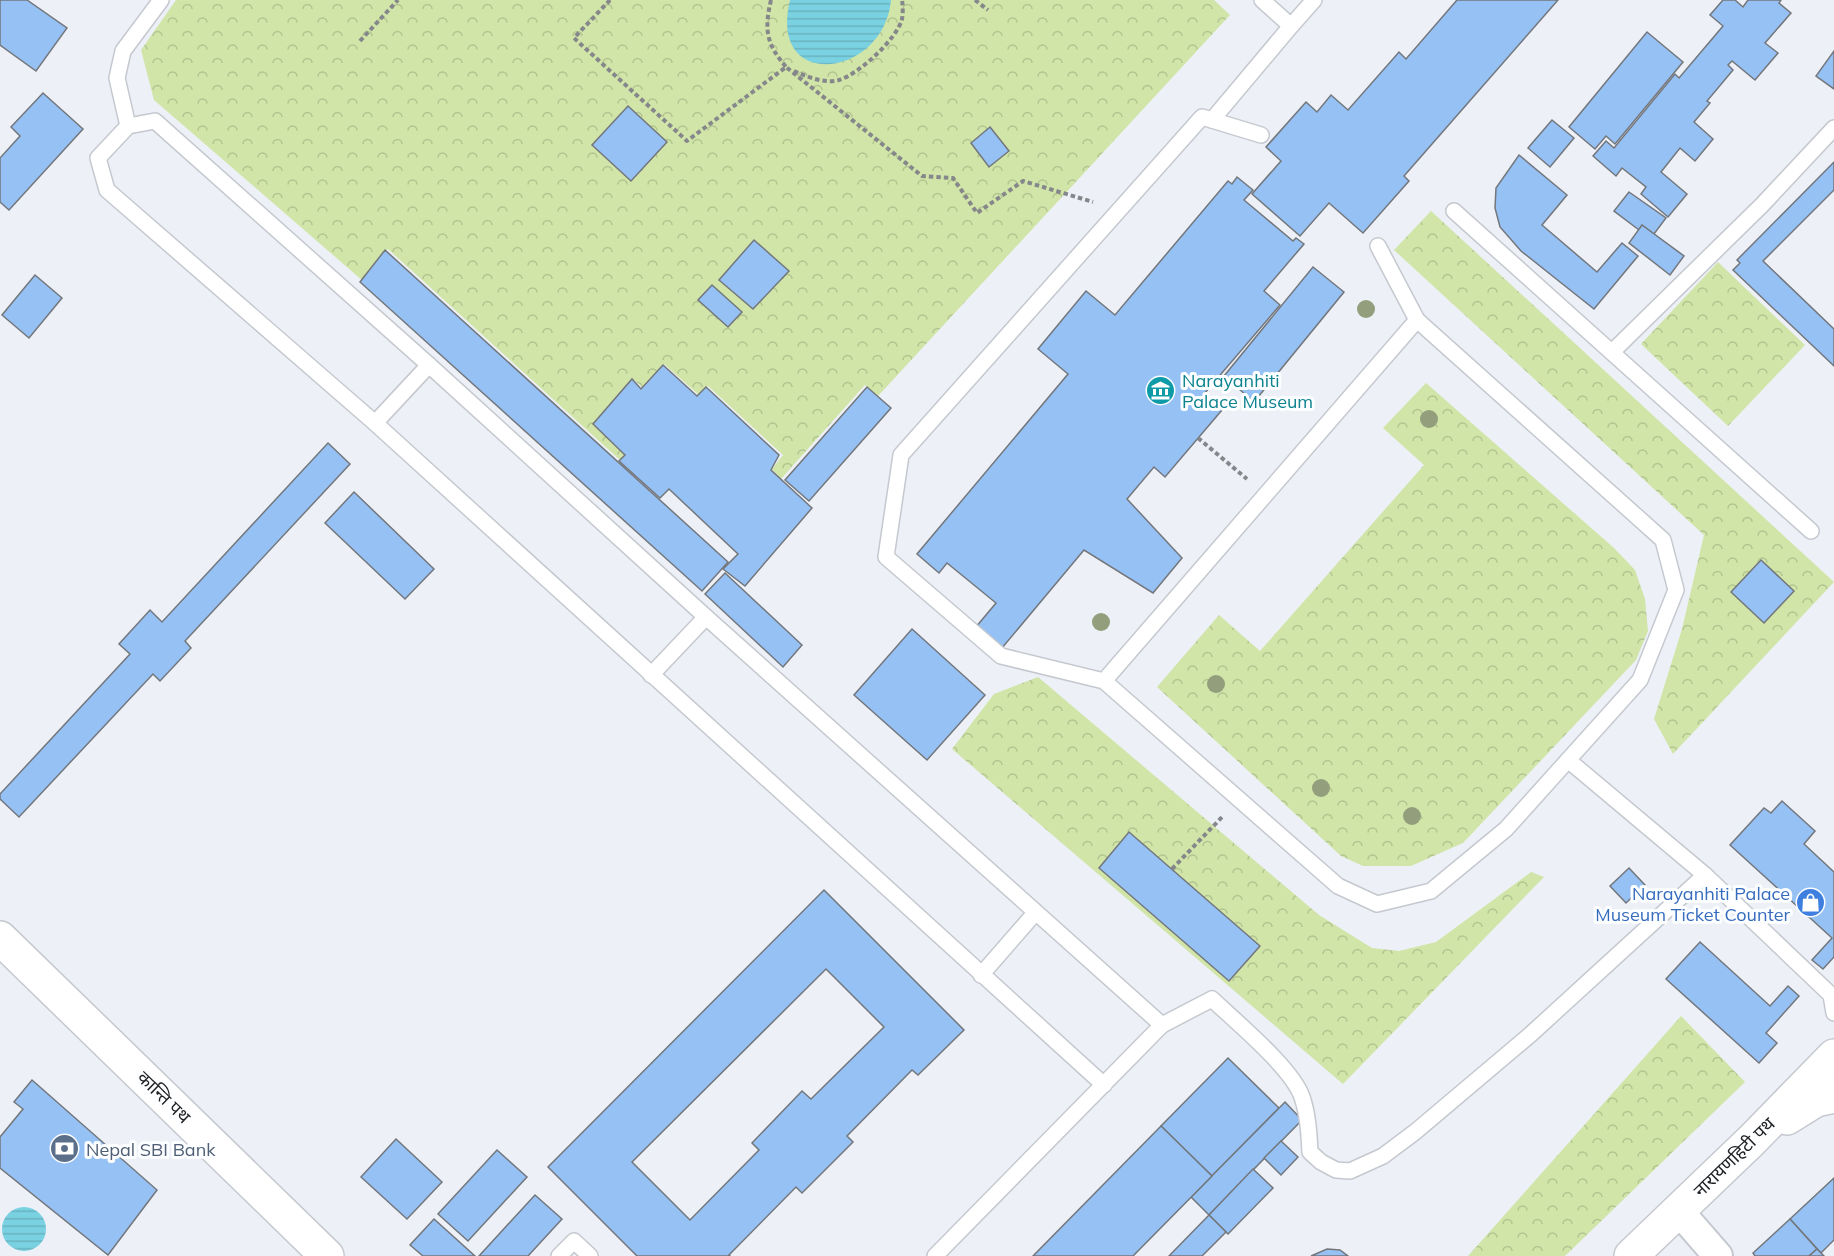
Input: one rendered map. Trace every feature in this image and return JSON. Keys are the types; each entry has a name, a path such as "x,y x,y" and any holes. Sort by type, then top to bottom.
{"main road":[{"name":"कान्ति पथ","path":"0,938 327,1256"},
{"name":"नारायणहिटी पथ","path":"1631,1256 1752,1140 1834,1056"},
{"path":"1752,1140 1816,1100 1834,1096"}],"street":[{"path":"1678,1210 1718,1256"}],"lane":[{"path":"128,126 117,78 123,51 161,0"},
{"path":"1262,0 1291,26"},
{"path":"1212,120 1314,0"},
{"path":"1262,135 1202,117 1119,210 901,455 886,557 1001,656 1104,681 1338,886 1377,904 1431,891 1506,829 1640,680 1676,591 1663,540 1417,320 1378,246"},
{"path":"1104,1085 375,423 107,190 98,158 128,126 155,121 1162,1025"},
{"path":"1612,352 1762,205 1834,128"},
{"path":"1454,211 1811,531"},
{"path":"1104,681 1417,320"},
{"path":"375,423 429,365"},
{"path":"651,675 706,617"},
{"path":"1568,760 1705,875 1832,995 1834,1013"},
{"path":"935,1256 1162,1025 1212,999 1288,1073 1302,1095 1308,1120 1310,1152 1321,1162 1336,1170 1350,1171 1383,1156 1415,1132 1531,1034 1705,875"},
{"path":"981,975 1035,913"},
{"path":"559,1256 574,1241 590,1256"}],"path":[{"path":"360,40 398,0"},
{"path":"610,0 574,38 687,141 786,67"},
{"path":"771,0 766,23 772,47 786,67 922,176 953,178 977,213 1023,181 1119,210"},
{"path":"786,67 813,80 839,80 870,61 890,39 902,20 902,0"},
{"path":"975,0 988,10"},
{"path":"1198,438 1227,462"},
{"path":"1172,869 1239,799"}],"green space":[{"path":"176,0 1214,0 1230,15 878,396 865,385 781,479 772,469 783,455 708,386 699,395 664,364 643,388 633,379 594,423 626,454 620,460 388,249 363,281 154,100 141,50"},
{"path":"1431,211 1834,582 1673,754 1654,719 1682,629 1704,535 1394,250"},
{"path":"1718,262 1805,345 1728,426 1641,344"},
{"path":"1426,383 1614,548 1635,570 1645,599 1648,631 1636,660 1463,843 1411,866 1363,866 1341,856 1157,687 1219,615 1260,651 1424,465 1383,428"},
{"path":"1038,677 1319,915 1372,948 1399,951 1436,942 1531,872 1544,877 1343,1084 952,749 994,694"},
{"path":"1681,1016 1745,1082 1565,1256 1468,1256"}],"water":[{"path":"790,0 891,0 884,26 869,46 850,59 829,64 810,61 795,50 787,30"},
{"path":"24,1207 39,1214 46,1229 39,1244 24,1251 9,1244 2,1229 9,1214"}],"building":[{"path":"0,0 27,0 67,28 36,71 0,45"},
{"path":"1457,0 1558,0 1404,176 1409,181 1363,233 1329,203 1300,236 1252,194 1281,161 1266,147 1306,102 1317,112 1331,95 1348,110 1399,52 1406,59"},
{"path":"1723,0 1735,0 1743,7 1748,0 1781,0 1779,3 1791,13 1765,43 1778,53 1755,80 1732,61 1728,65 1733,70 1707,101 1710,103 1694,122 1713,139 1695,161 1680,148 1661,172 1687,194 1668,217 1641,194 1646,187 1622,168 1616,176 1593,156 1606,141 1614,148 1675,74 1679,78 1723,26 1710,15"},
{"path":"1647,32 1683,62 1615,144 1606,136 1595,149 1569,127"},
{"path":"1834,51 1834,89 1816,76"},
{"path":"43,93 83,129 9,210 0,202 0,158 20,136 11,127"},
{"path":"628,106 667,142 631,181 592,145"},
{"path":"1552,120 1574,138 1550,167 1528,148"},
{"path":"990,127 1009,151 989,167 971,143"},
{"path":"1519,155 1567,195 1542,225 1597,272 1622,243 1638,256 1594,309 1521,251 1500,227 1495,208 1496,188"},
{"path":"1834,162 1834,190 1763,261 1834,329 1834,366 1733,270 1740,263 1737,260"},
{"path":"1237,177 1253,190 1244,200 1293,241 1296,238 1304,244 1264,291 1280,305 1204,394 1222,410 1165,477 1154,467 1127,499 1182,558 1153,593 1084,550 1002,648 976,627 996,603 947,563 939,573 917,554 1068,374 1038,349 1086,291 1115,315 1228,181 1232,184"},
{"path":"1629,192 1666,218 1654,234 1642,225 1639,230 1614,211"},
{"path":"1642,225 1684,256 1670,275 1629,243"},
{"path":"754,240 789,271 753,309 719,280"},
{"path":"385,250 728,562 702,591 360,282"},
{"path":"1313,267 1344,292 1254,402 1224,376"},
{"path":"35,275 62,298 29,338 2,315"},
{"path":"712,285 742,312 728,327 698,300"},
{"path":"663,365 697,396 706,387 779,455 771,470 812,508 745,586 723,569 738,554 669,489 660,498 619,461 625,455 593,424 632,379 641,389"},
{"path":"867,387 891,408 809,501 785,480"},
{"path":"328,443 350,464 185,641 191,648 160,681 153,674 19,817 0,799 0,794 130,654 119,644 150,610 162,622"},
{"path":"354,492 434,569 405,599 325,523"},
{"path":"1761,560 1794,591 1764,623 1731,592"},
{"path":"725,573 802,645 783,667 705,594"},
{"path":"912,629 985,695 927,760 854,695"},
{"path":"1782,801 1815,831 1804,844 1834,872 1834,957 1823,969 1812,960 1832,938 1730,845 1764,808 1771,813"},
{"path":"1129,832 1260,946 1229,981 1099,868"},
{"path":"1629,868 1645,885 1626,903 1610,886"},
{"path":"824,890 964,1030 918,1075 912,1070 847,1136 853,1142 802,1193 796,1187 730,1256 637,1256 548,1167","holes":["826,969 884,1027 811,1099 802,1091 752,1143 759,1150 690,1220 632,1162"]},
{"path":"1700,942 1770,1006 1788,986 1799,996 1766,1033 1777,1043 1759,1063 1666,979"},
{"path":"1228,1058 1279,1108 1212,1176 1161,1126"},
{"path":"32,1080 157,1190 108,1255 0,1168 0,1137 23,1109 14,1102"},
{"path":"1285,1102 1302,1120 1209,1215 1191,1197"},
{"path":"1161,1126 1212,1176 1133,1256 1033,1256"},
{"path":"396,1139 442,1182 407,1219 361,1177"},
{"path":"1281,1141 1298,1157 1281,1175 1264,1158"},
{"path":"497,1150 527,1177 468,1241 438,1214"},
{"path":"1253,1169 1273,1188 1228,1234 1209,1215"},
{"path":"1834,1178 1834,1240 1821,1253 1790,1219"},
{"path":"535,1195 562,1219 528,1256 479,1256"},
{"path":"1209,1215 1226,1232 1202,1256 1169,1256"},
{"path":"434,1219 475,1256 423,1256 410,1245"},
{"path":"1790,1219 1817,1249 1809,1256 1755,1256 1753,1253"},
{"path":"1327,1249 1340,1250 1348,1256 1311,1256"},
{"path":"1817,1249 1824,1256 1809,1256"}],"place":[{"name":"Narayanhiti Palace Museum","path":"1161,390"},
{"name":"Narayanhiti Palace Museum Ticket Counter","path":"1811,903"},
{"name":"Nepal SBI Bank","path":"65,1149"}]}
